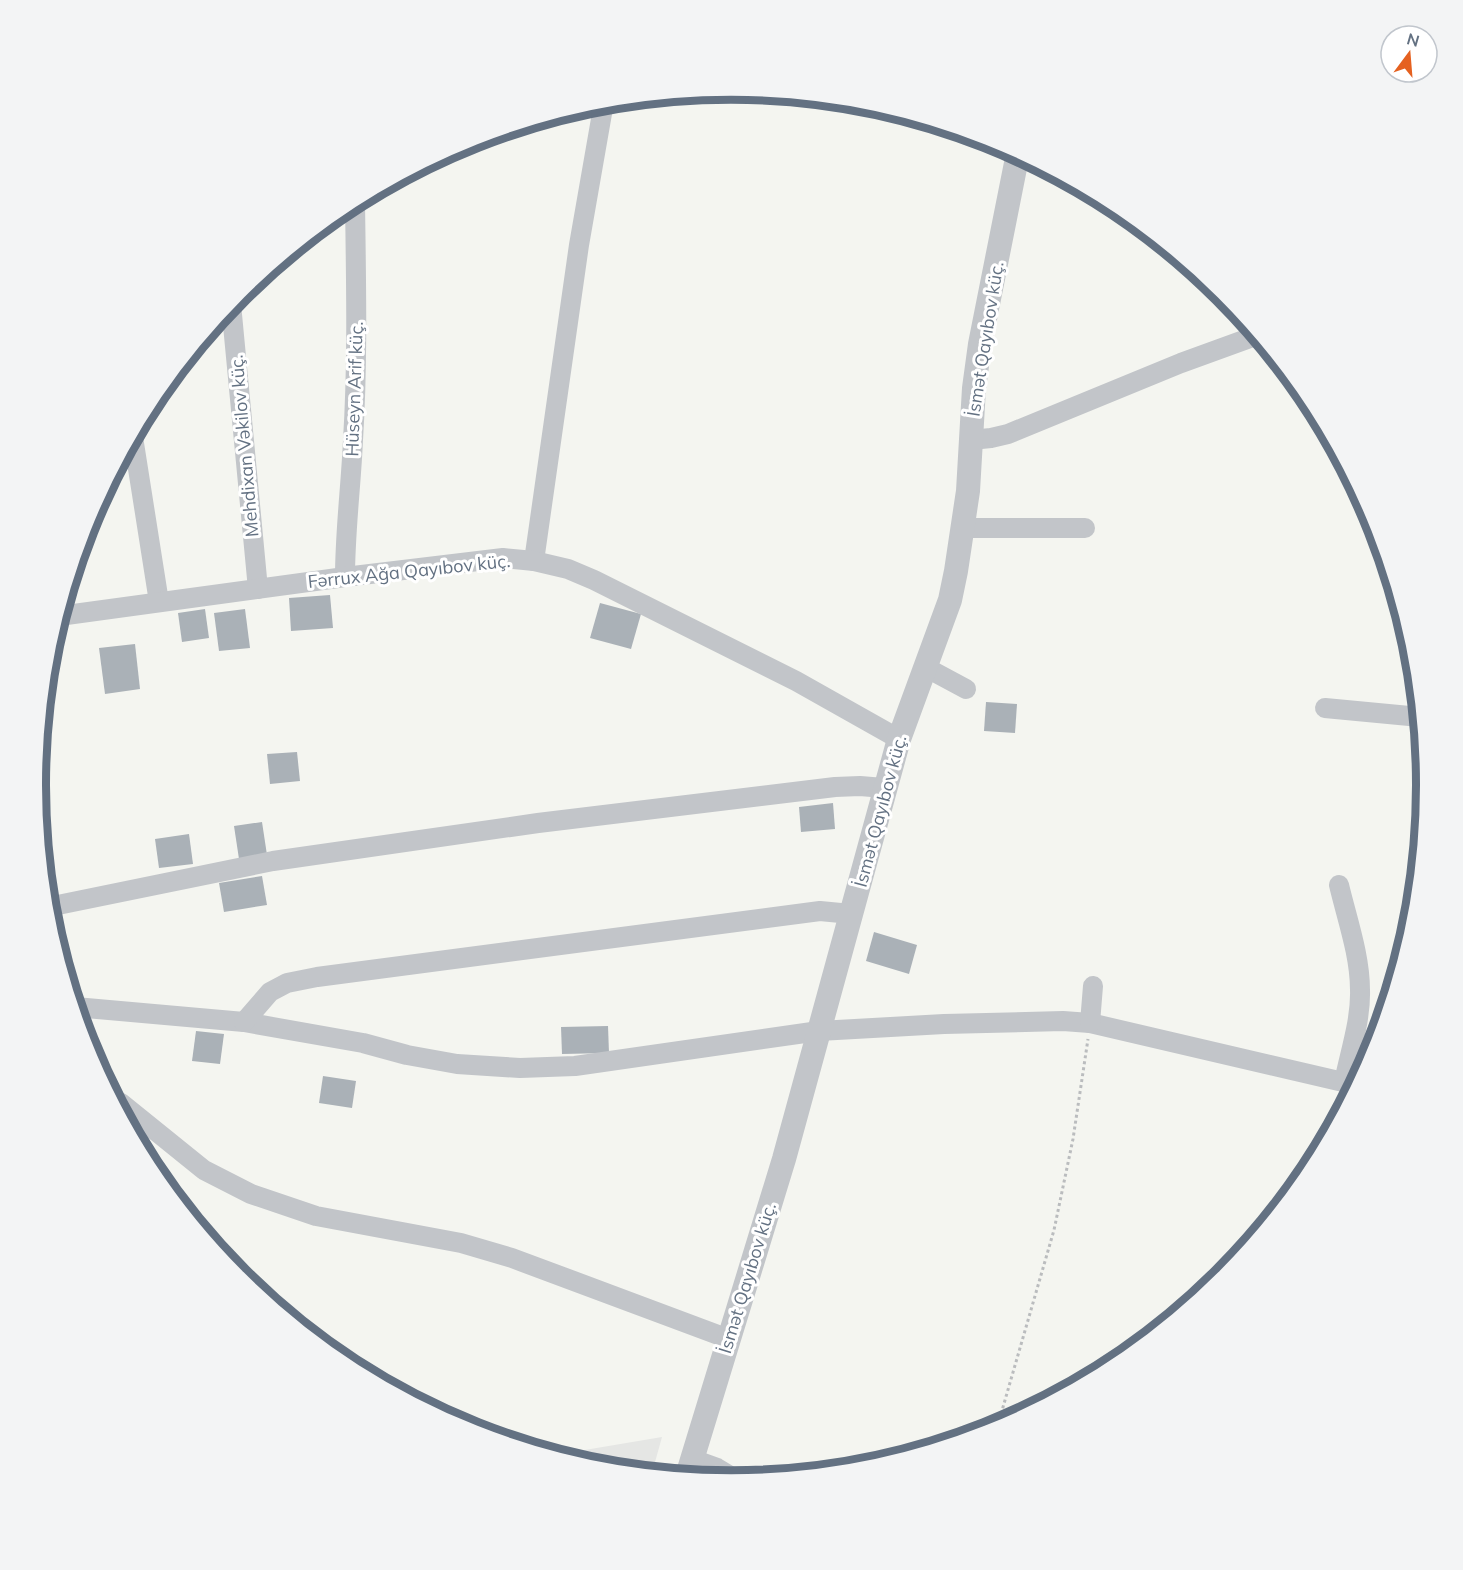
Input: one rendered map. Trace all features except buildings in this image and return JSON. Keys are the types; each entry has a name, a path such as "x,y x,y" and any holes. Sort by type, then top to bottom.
{"street":[{"path":"534,561 579,245 602,112"},
{"name":"İsmət Qayıbov küç.","path":"690,1468 784,1159 898,739 950,600 964,528 974,388 980,344 1016,163"},
{"name":"Hüseyn Arif küç.","path":"345,577 345,535 356,375 356,212"},
{"name":"Mehdixan Vəkilov küç.","path":"232,316 258,589"},
{"path":"971,440 1008,434 1181,363 1251,338"},
{"path":"135,448 159,602"},
{"path":"964,528 1084,528"},
{"name":"Fərrux Ağa Qayıbov küç.","path":"68,615 503,558 534,561 568,569 594,580 796,681 898,739"},
{"path":"925,667 966,689"},
{"path":"1325,708 1413,716"},
{"path":"58,905 273,861 538,823 835,787 884,788"},
{"path":"1339,885 1359,970 1360,993 1351,1078"},
{"path":"244,1022 270,992 287,983 317,977 820,911 851,914"},
{"path":"1090,1023 1093,986"},
{"path":"84,1007 244,1022 340,1039 457,1064 520,1068 575,1066 819,1031 944,1024 1063,1021 1090,1023 1348,1083"},
{"path":"128,1108 204,1170 251,1194 316,1216 461,1243 512,1258 729,1339"},
{"path":"690,1468 720,1470"}],"path":[{"path":"1001,1414 1054,1230 1073,1139 1090,1023"}],"shaded area":[{"path":"662,1437 654,1465 575,1452"}]}
